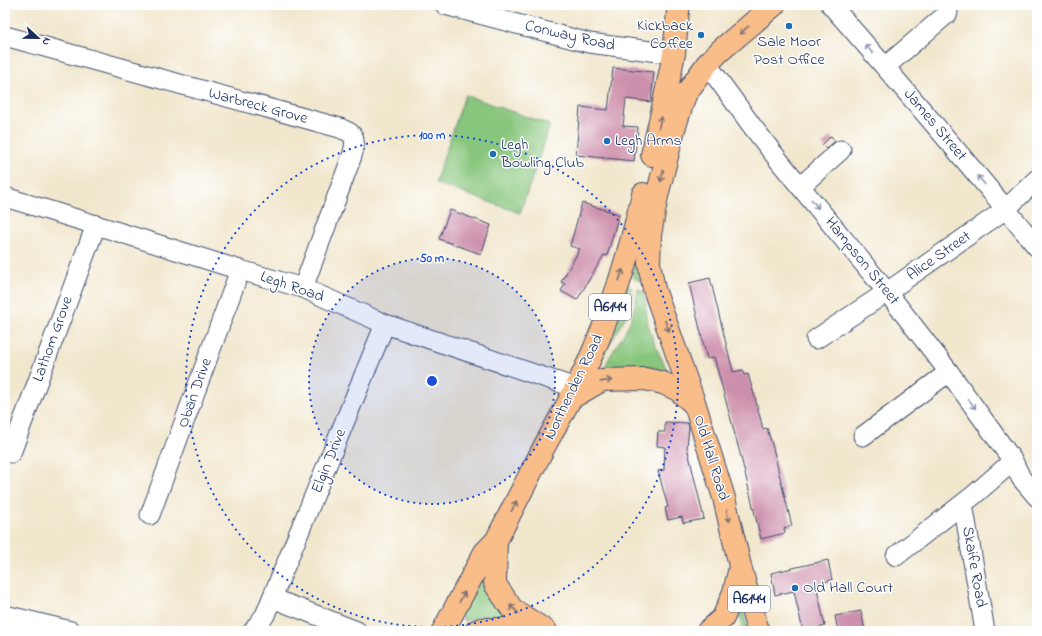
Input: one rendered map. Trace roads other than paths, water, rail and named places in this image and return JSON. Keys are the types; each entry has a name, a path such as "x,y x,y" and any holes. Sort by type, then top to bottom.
{"main road":[{"name":"A6144","path":"674,54 678,5"},
{"name":"A6144","path":"708,64 721,50 774,5"},
{"name":"Northenden Road","path":"443,631 485,552 496,541 580,381 596,346 625,265 634,232 674,54"},
{"name":"Old Hall Road","path":"708,64 685,95 674,129 657,196 650,235 649,263 654,289 695,405 724,498 740,566 758,631"},
{"path":"573,393 602,380 645,379 663,383 678,390 695,405"},
{"name":"A6144","path":"496,541 495,584 512,609 546,631"},
{"name":"A6144","path":"708,631 723,618 734,592 740,566"},
{"path":"476,631 481,629 508,629 546,631"}],"street":[{"name":"Conway Road","path":"445,5 589,44 674,54"},
{"name":"James Street","path":"831,5 1037,247"},
{"path":"885,67 948,13"},
{"name":"Warbreck Grove","path":"5,36 340,128 350,133 354,139 352,156 303,288"},
{"name":"Hampson Street","path":"708,64 752,126 887,292 949,372 1013,461 1021,478 1037,497"},
{"path":"796,180 841,150"},
{"name":"Alice Street","path":"816,339 887,292 1006,209 1037,179"},
{"name":"Legh Road","path":"5,197 303,288 385,324 573,393"},
{"name":"Lathom Grove","path":"11,453 96,224"},
{"name":"Oban Drive","path":"150,515 240,270"},
{"name":"Elgin Drive","path":"253,631 265,615 385,324"},
{"path":"863,436 949,372"},
{"path":"896,556 1013,461"},
{"name":"Skaife Road","path":"968,499 985,631"},
{"path":"272,598 357,631"},
{"path":"5,615 71,631"}],"place":[{"name":"Sale Moor Post Office","path":"789,26"},
{"name":"Kickback Coffee","path":"701,35"},
{"name":"Legh Arms","path":"607,141"},
{"name":"Legh Bowling Club","path":"493,154"},
{"name":"Old Hall Court","path":"795,588"}]}
